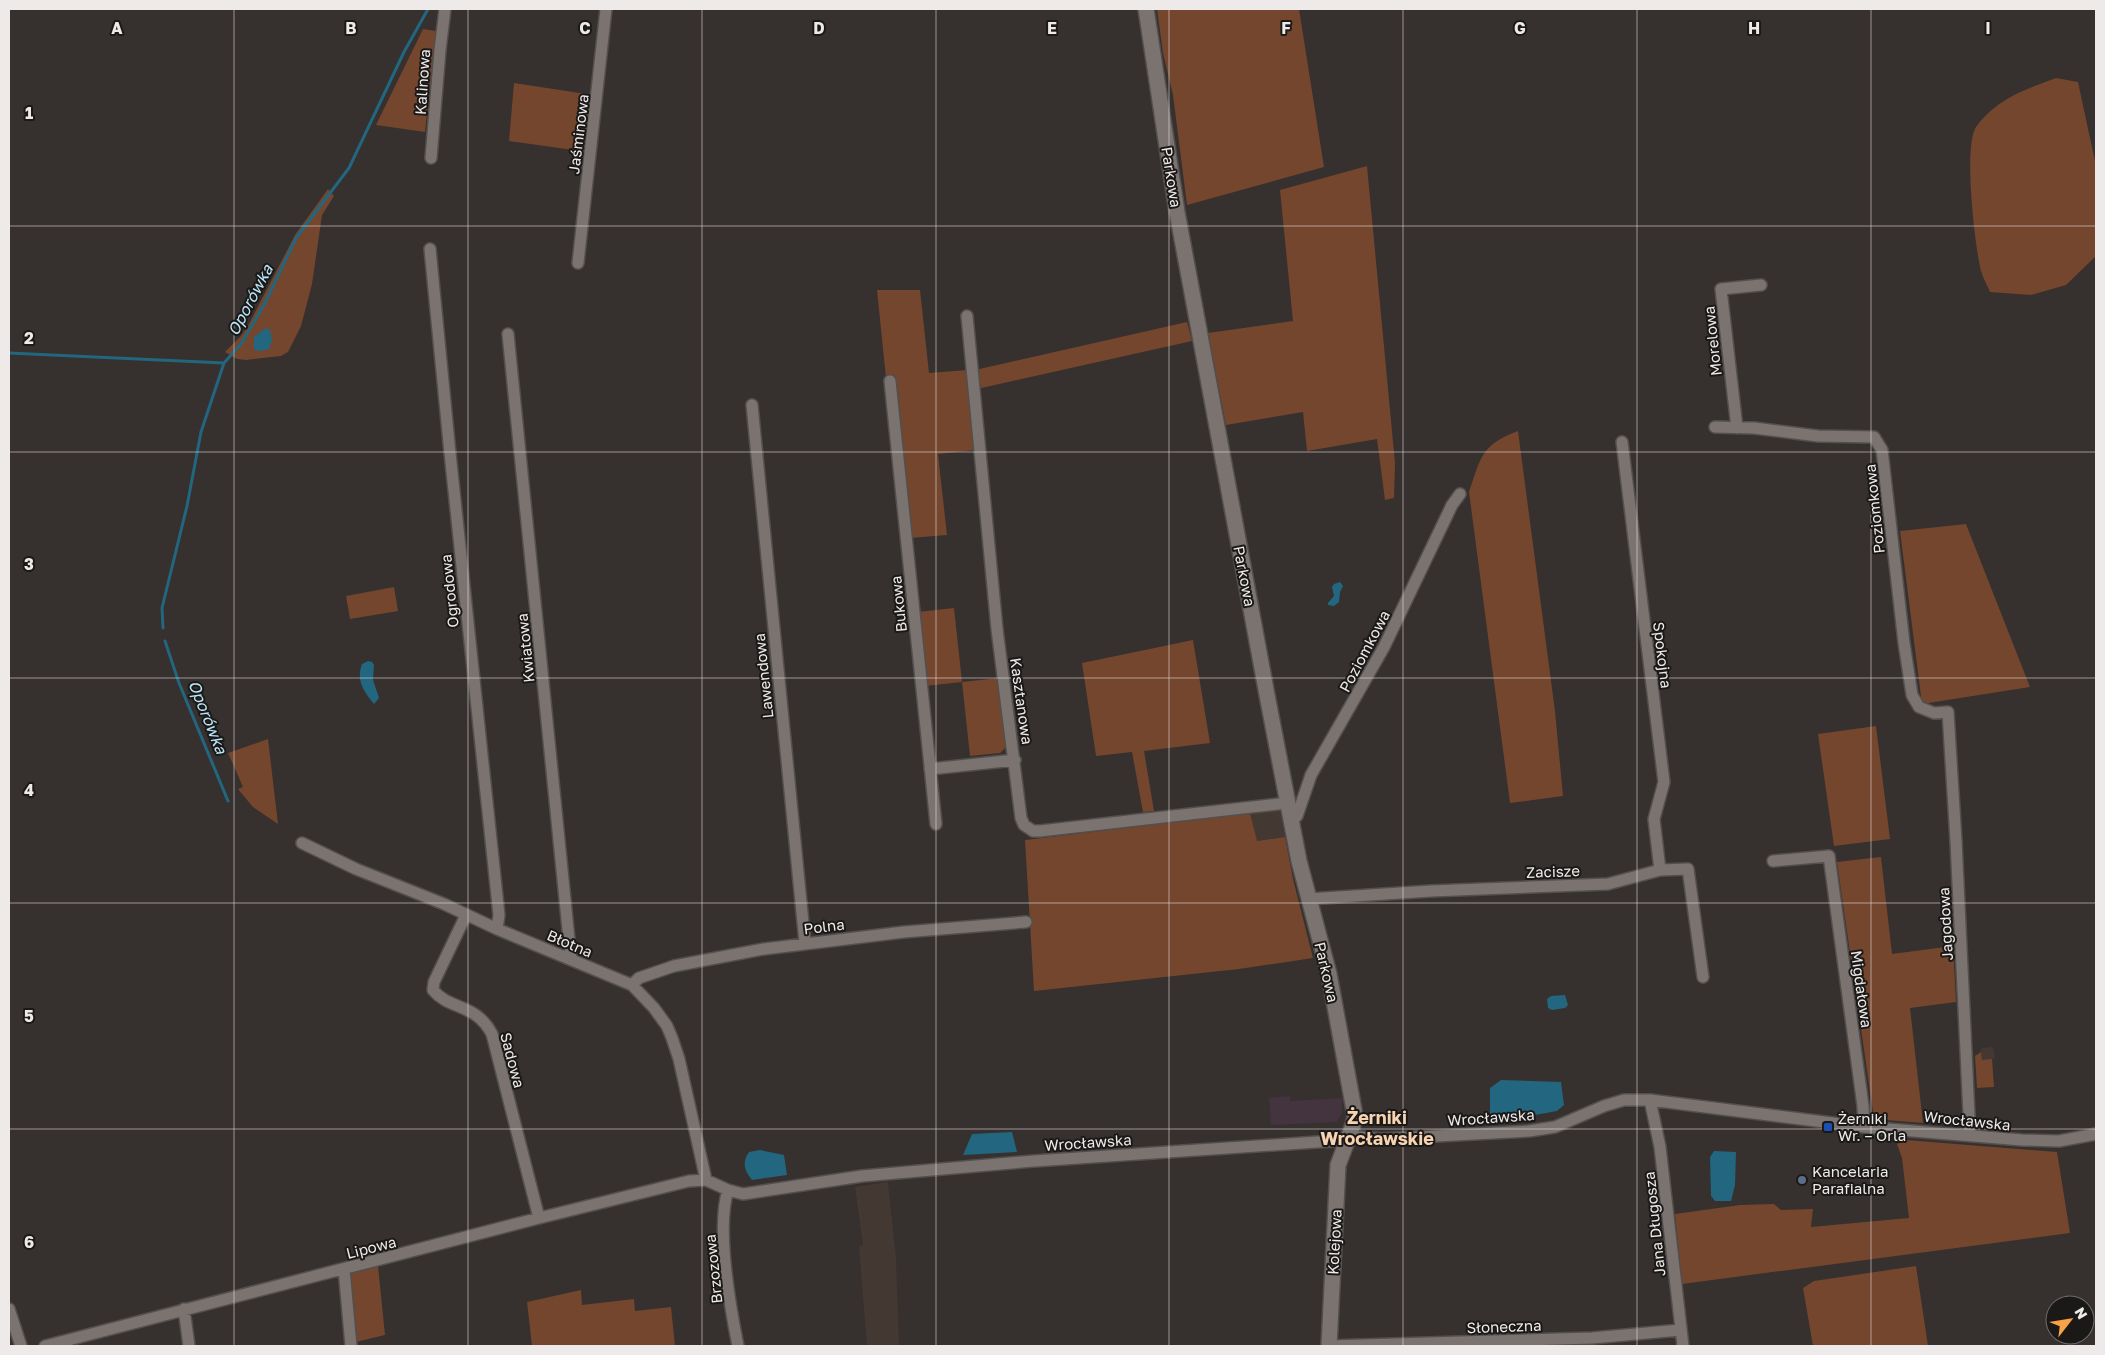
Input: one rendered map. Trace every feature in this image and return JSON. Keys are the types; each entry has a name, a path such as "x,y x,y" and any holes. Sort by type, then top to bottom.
{"street":[{"name":"Kalinowa","path":"431,158 445,9"},
{"name":"Jaśminowa","path":"578,263 606,9"},
{"name":"Parkowa","path":"1146,9 1177,212 1288,803 1308,899 1329,974 1355,1118 1348,1139"},
{"name":"Ogrodowa","path":"430,249 499,915 497,929"},
{"name":"Morelowa","path":"1737,428 1722,289 1761,285"},
{"name":"Kasztanowa","path":"967,316 997,629 1021,818 1024,824 1033,831 1288,803"},
{"name":"Kwiatowa","path":"508,334 571,959"},
{"name":"Bukowa","path":"890,381 936,824"},
{"name":"Lawendowa","path":"752,405 805,944"},
{"name":"Poziomkowa","path":"1714,427 1818,436 1874,437 1882,450 1904,643 1912,695 1919,707 1934,713 1948,712"},
{"name":"Spokojna","path":"1622,442 1664,782 1654,819 1660,870"},
{"name":"Poziomkowa","path":"1291,818 1297,816 1311,775 1384,647 1452,504 1460,494"},
{"name":"Jagodowa","path":"1948,712 1957,851 1970,1136"},
{"path":"930,769 1015,760"},
{"name":"Błotna","path":"302,843 356,869 632,985 654,1008 667,1026 672,1038 679,1059 706,1180"},
{"name":"Migdałowa","path":"1773,861 1829,856 1863,1106 1864,1127"},
{"name":"Zacisze","path":"1308,899 1430,890 1608,884 1660,870 1688,869 1703,977"},
{"name":"Sadowa","path":"466,915 434,982 433,990 438,997 464,1007 486,1022 492,1034 539,1218"},
{"name":"Polna","path":"632,985 639,978 674,966 708,958 904,932 1026,922"},
{"name":"Wrocławska","path":"706,1180 728,1190 744,1194 862,1176 1361,1137 1381,1139 1529,1131 1555,1127 1604,1106 1624,1100 1650,1100 1864,1127 2022,1140 2059,1141 2096,1134"},
{"name":"Jana Długosza","path":"1650,1100 1660,1147 1683,1346"},
{"name":"Kolejowa","path":"1329,1346 1338,1165 1348,1139"},
{"name":"Lipowa","path":"45,1346 665,1186 706,1180"},
{"name":"Brzozowa","path":"728,1190 724,1202 724,1226 730,1293 738,1346"},
{"path":"344,1269 351,1346"},
{"path":"184,1309 189,1346"},
{"path":"9,1310 21,1346"},
{"name":"Słoneczna","path":"1329,1346 1592,1338 1680,1330"}],"shaded area":[{"path":"1157,9 1299,9 1324,167 1187,205 1173,95 1163,53"},
{"path":"423,29 436,31 425,132 376,125"},
{"path":"2056,78 2078,82 2096,166 2096,256 2066,285 2031,295 1990,292 1981,271 1973,220 1970,175 1972,138 1976,127 1984,117 2002,102 2023,91"},
{"path":"514,83 593,95 588,152 509,141"},
{"path":"1367,166 1395,463 1394,498 1385,500 1377,439 1307,451 1303,412 1226,425 1208,333 1293,321 1280,190"},
{"path":"328,189 334,196 322,215 312,284 301,326 288,352 281,356 246,360 237,359 225,352 241,336 249,324 295,235"},
{"path":"877,290 920,290 929,373 968,370 976,450 938,454 947,535 910,538 886,378"},
{"path":"1187,322 1192,341 977,389 975,370"},
{"path":"1518,431 1555,711 1563,796 1510,803 1469,492 1480,461 1489,447"},
{"path":"1966,524 2030,687 1922,704 1900,531"},
{"path":"394,587 398,611 350,619 346,596"},
{"path":"954,608 962,682 925,686 918,612"},
{"path":"1193,640 1210,743 1144,751 1154,811 1143,812 1132,752 1096,756 1082,663"},
{"path":"999,678 1007,746 1000,753 970,756 962,682"},
{"path":"1876,726 1890,839 1834,846 1818,734"},
{"path":"268,739 278,824 253,807 238,789 243,787 228,753"},
{"path":"1280,810 1285,837 1256,841 1250,813"},
{"path":"1250,813 1257,841 1285,837 1293,879 1313,958 1239,969 1034,991 1025,840"},
{"path":"1881,857 1892,954 1953,946 1956,1002 1910,1008 1923,1123 1874,1119 1837,862"},
{"path":"1993,1047 1995,1059 1982,1061 1981,1053 1979,1053 1982,1048"},
{"path":"1981,1052 1982,1060 1992,1059 1994,1087 1977,1088 1975,1056"},
{"path":"1290,1096 1290,1101 1342,1098 1342,1113 1337,1122 1271,1125 1269,1098"},
{"path":"1906,1140 2057,1152 2070,1233 1682,1284 1675,1214 1740,1205 1774,1204 1781,1210 1813,1209 1811,1227 1909,1218 1902,1158 1897,1144"},
{"path":"888,1182 896,1258 899,1346 867,1346 859,1246 863,1245 855,1187"},
{"path":"378,1266 385,1335 356,1342 350,1273"},
{"path":"1916,1266 1928,1346 1813,1346 1803,1288 1814,1281"},
{"path":"581,1290 582,1305 634,1299 635,1311 671,1307 675,1346 532,1346 527,1302"}],"water":[{"path":"266,328 270,330 272,340 269,349 254,350 254,337"},
{"path":"1340,582 1343,586 1339,602 1334,606 1328,605 1334,596 1332,587"},
{"path":"368,661 374,665 373,680 379,698 374,704 364,690 360,680 362,664"},
{"path":"1565,995 1568,1005 1565,1008 1552,1010 1548,1008 1547,999 1551,996"},
{"path":"1501,1080 1561,1082 1564,1105 1557,1111 1502,1121 1490,1121 1490,1088"},
{"path":"1012,1132 1017,1152 963,1155 972,1134"},
{"path":"760,1150 784,1155 787,1175 752,1180 747,1173 745,1159 749,1152"},
{"path":"1714,1151 1736,1152 1735,1185 1731,1201 1715,1201 1711,1196 1710,1157"}],"waterway":[{"name":"Oporówka","path":"163,628 162,608 187,506 201,432 224,363 241,344 265,303 296,238 349,168 404,52 428,9"},
{"path":"9,353 224,363"},
{"name":"Oporówka","path":"165,641 179,683 228,801"}],"place":[{"name":"Żerniki Wr. – Orla","path":"1828,1127"},
{"name":"Kancelaria Parafialna","path":"1802,1180"}],"district":[{"name":"Żerniki Wrocławskie","path":"1377,1127"}]}
